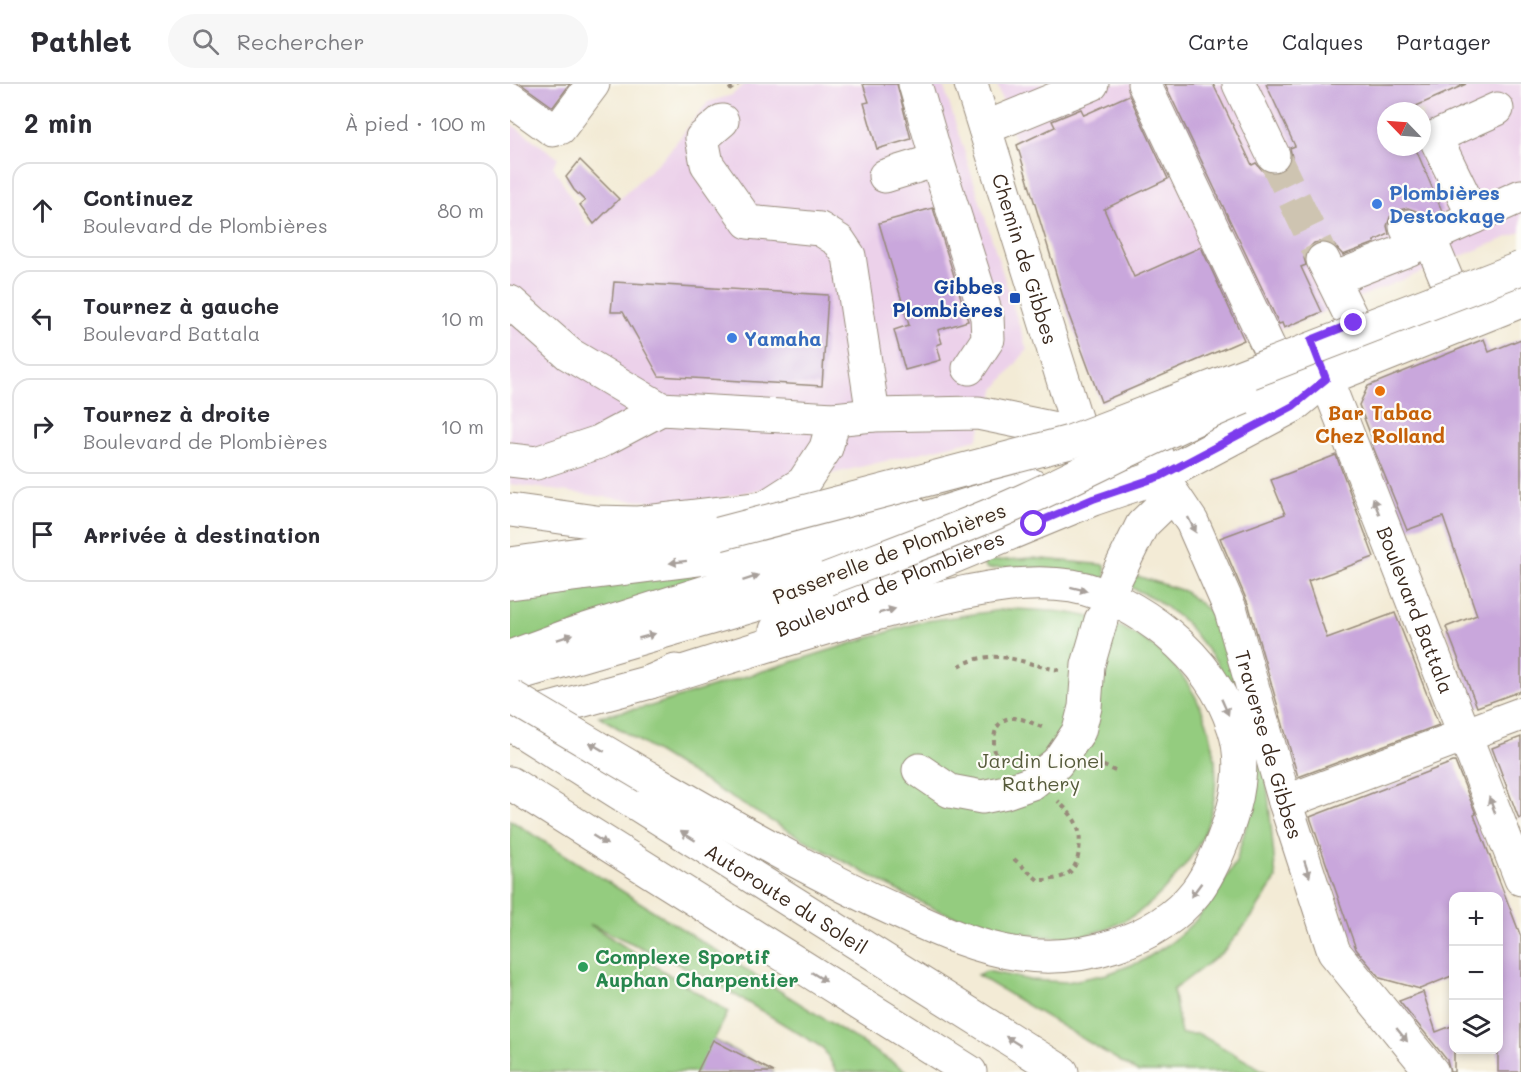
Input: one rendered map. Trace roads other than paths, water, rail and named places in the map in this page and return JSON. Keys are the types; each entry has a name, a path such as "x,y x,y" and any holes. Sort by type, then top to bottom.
{"main road":[{"path":"510,99 553,130 560,128 593,84"},
{"path":"915,84 987,316 988,339 965,356 978,413"},
{"name":"Chemin de Gibbes","path":"971,84 1080,434"},
{"path":"985,128 1092,84"},
{"path":"1144,84 1273,356"},
{"path":"1239,84 1273,156"},
{"path":"1474,217 1435,137 1497,109"},
{"path":"722,121 702,138 707,164 748,222 820,229 839,241 849,256 873,416"},
{"path":"885,176 938,160"},
{"path":"1449,285 1429,237 1521,196"},
{"path":"1354,323 1328,269 1410,249 1412,240 1406,227"},
{"path":"510,583 723,556 788,542 1002,484 1053,463 1080,434 1521,256"},
{"path":"510,564 719,534 1071,442 1521,268"},
{"name":"Passerelle de Plombières","path":"510,676 759,604 956,530 1221,407 1521,288"},
{"name":"Boulevard de Plombières","path":"510,720 650,682 1093,499 1167,485 1293,406 1326,379 1521,301"},
{"path":"510,302 569,354 661,409 834,419 978,413 1080,434 1098,435 1110,440 1116,457 1116,476 1093,499 1073,498 1053,463 994,446 764,508 638,523 596,522 510,510"},
{"name":"Boulevard Battala","path":"1311,340 1521,879"},
{"path":"510,657 573,634 797,563 891,529 1053,463 1116,457 1326,379"},
{"name":"Traverse de Gibbes","path":"1166,398 1157,419 1153,443 1167,485 1192,522 1231,611 1285,802 1334,952 1432,1072"},
{"path":"510,460 536,463 599,442 661,409"},
{"path":"764,508 803,483 825,448 834,419"},
{"path":"1115,580 1142,525 1167,485"},
{"path":"510,531 642,544"},
{"path":"510,696 796,862 931,927 984,946 1019,954 1056,957 1121,943 1152,929 1194,894 1211,869 1223,842 1239,786 1239,755 1235,730 1214,685 1196,660 1159,626 1138,612 1112,599 1073,586 1018,585 941,598 831,626 650,682"},
{"path":"919,770 950,791 982,797 1023,785 1057,763 1079,730 1087,674 1101,620"},
{"path":"1285,802 1521,714"},
{"name":"Autoroute du Soleil","path":"510,724 1062,1072"},
{"path":"510,783 970,1072"}],"tunnel":[{"path":"1273,155 1323,259"}],"place":[{"name":"Plombières Destockage","path":"1377,204"},
{"name":"Gibbes Plombières","path":"1015,298"},
{"name":"Yamaha","path":"732,338"},
{"name":"Bar Tabac Chez Rolland","path":"1380,391"},
{"name":"Complexe Sportif Auphan Charpentier","path":"583,967"}],"park label":[{"name":"Jardin Lionel Rathery","path":"1041,772"}]}
